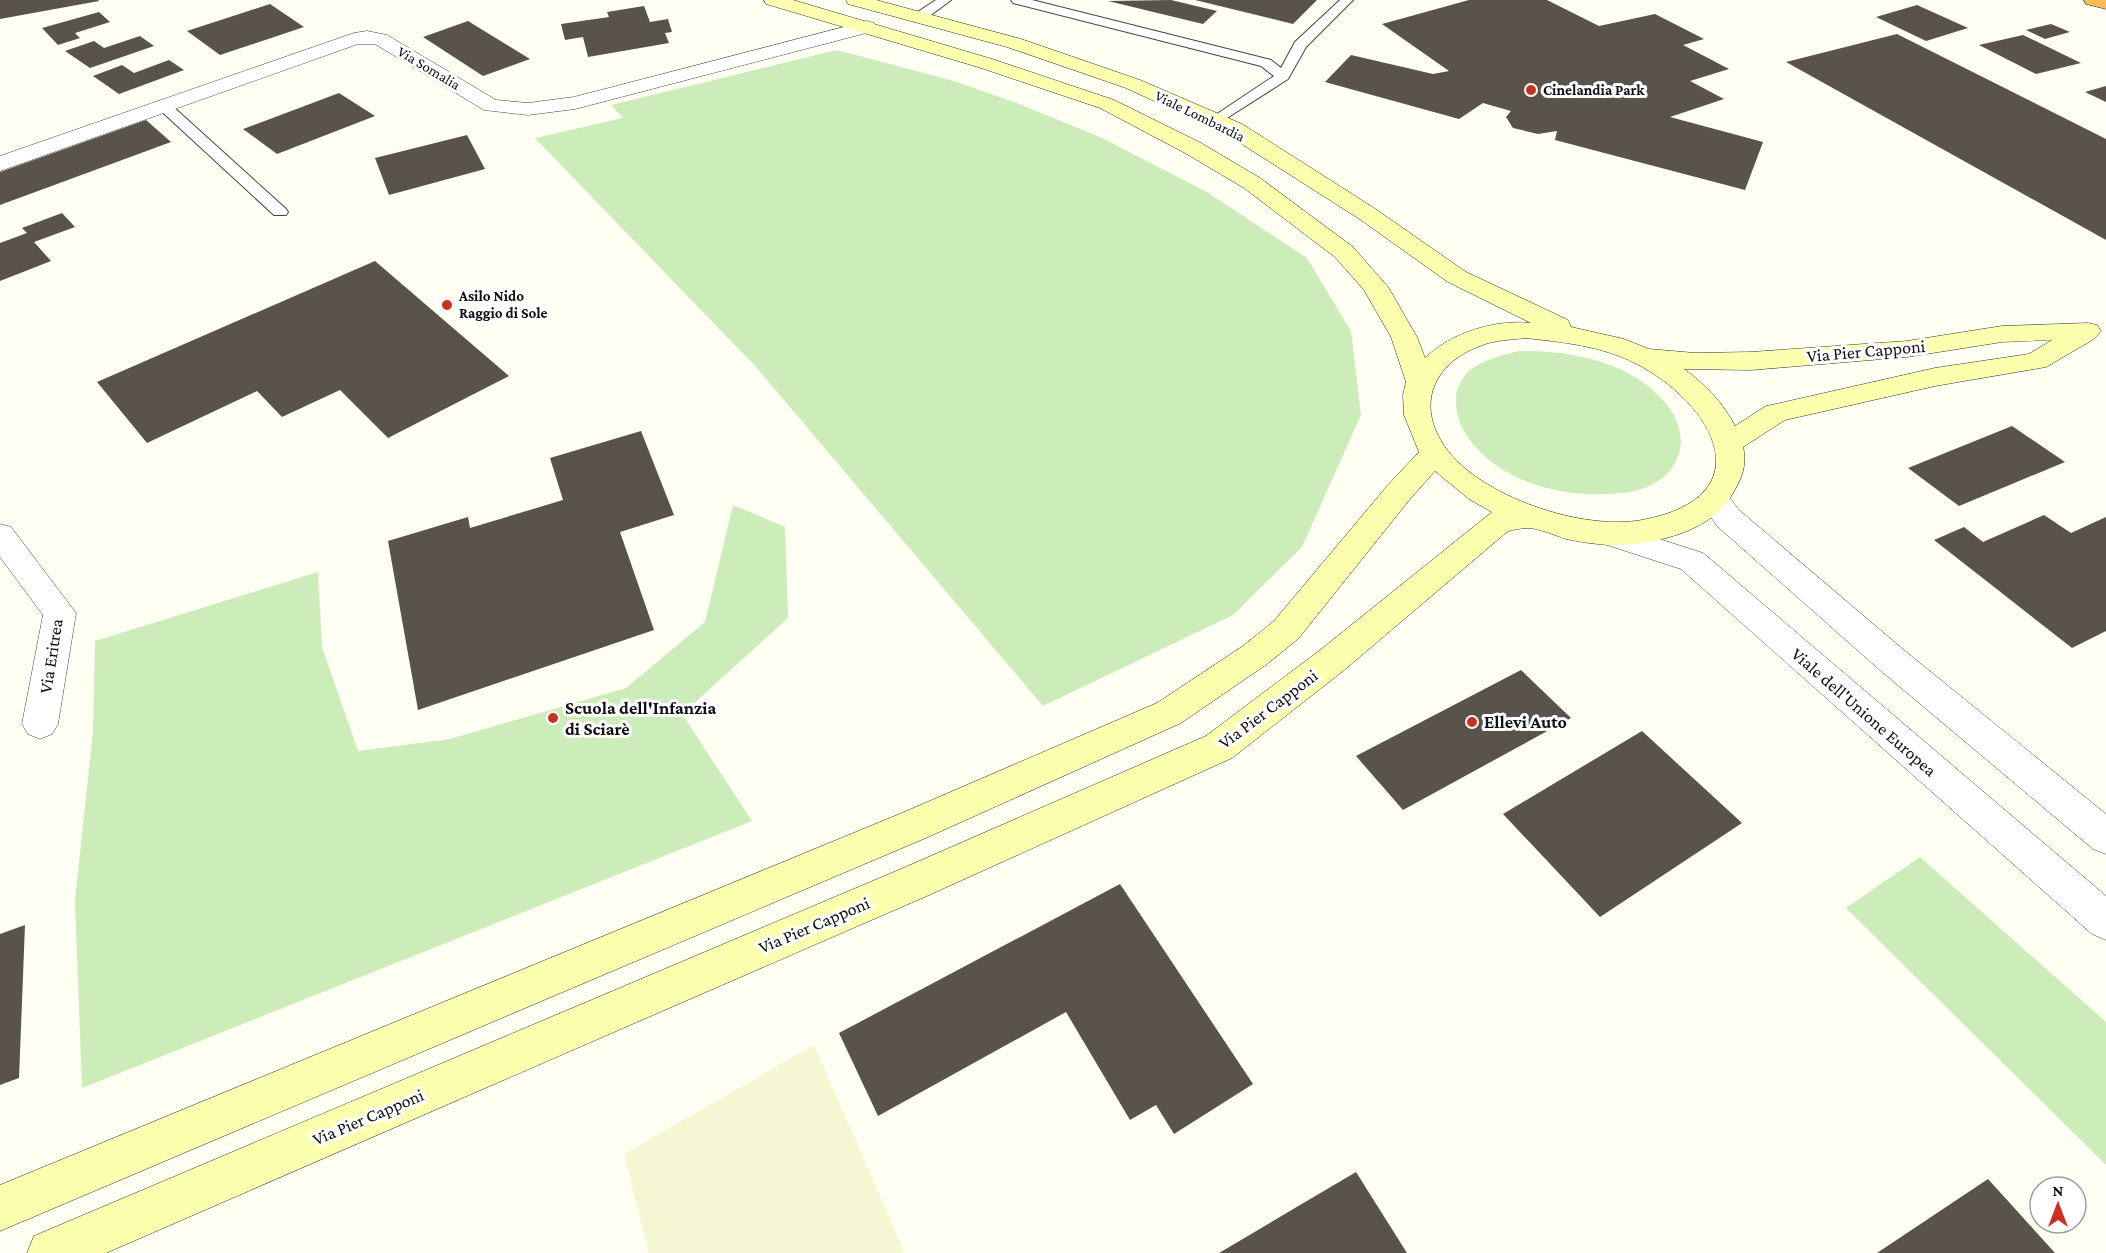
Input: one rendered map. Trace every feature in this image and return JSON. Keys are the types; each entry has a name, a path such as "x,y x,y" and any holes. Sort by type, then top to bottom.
{"highway":[{"path":"2093,0 2106,3"}],"main road":[{"name":"Viale Lombardia","path":"773,0 867,27 1107,104 1193,148 1252,183 1344,252 1375,287 1404,337 1420,382"},
{"name":"Viale Lombardia","path":"855,0 1014,44 1133,84 1234,129 1366,213 1457,277 1577,335"},
{"name":"Via Pier Capponi","path":"1643,356 1695,362 1751,361 1907,349 2002,334 2097,328"},
{"name":"Via Pier Capponi","path":"1729,443 1776,413 1935,377 2036,361 2097,328"},
{"path":"1525,330 1577,335 1611,343 1643,356 1690,386 1708,404 1721,423 1729,443 1729,473 1714,500 1687,519 1650,530 1606,533 1567,528 1528,517 1473,489 1434,454 1416,416 1420,382 1442,355 1478,337 1525,330"},
{"path":"0,1208 904,830 1169,713 1255,655 1286,630 1399,492 1434,454"},
{"name":"Via Pier Capponi","path":"51,1253 915,882 1219,747 1331,662 1500,521 1528,517"}],"street":[{"name":"Via Somalia","path":"0,164 354,39 367,37 380,39 491,106 528,109 575,103 867,27"},
{"path":"1714,500 1728,518 1893,661 2106,837"},
{"name":"Viale dell'Unione Europea","path":"1606,533 1692,561 2106,921"},
{"name":"Via Eritrea","path":"0,535 60,613 40,724"}],"lane":[{"path":"918,18 945,0"},
{"path":"1017,0 1266,63 1283,76"},
{"path":"1216,121 1283,76 1300,45 1347,0"},
{"path":"164,106 280,212"}],"green space":[{"path":"837,50 954,81 1014,102 1100,137 1207,192 1307,258 1351,331 1361,415 1302,547 1233,615 1043,706 756,367 535,138 623,118 611,105"},
{"path":"1520,351 1585,357 1622,370 1650,388 1672,412 1679,426 1681,441 1678,457 1669,472 1656,482 1635,491 1603,494 1576,493 1536,485 1498,467 1476,448 1461,425 1457,412 1457,391 1465,376 1476,366"},
{"path":"733,505 785,527 788,618 682,714 752,821 82,1088 75,901 93,731 95,641 318,572 322,647 358,751 450,739 626,688 705,622"},
{"path":"1920,857 2106,1022 2106,1165 1846,908"},
{"path":"814,1045 905,1253 649,1253 624,1154"}],"building":[{"path":"0,0 98,0 99,1 0,19"},
{"path":"1171,0 1217,11 1203,24 1108,1"},
{"path":"1195,0 1317,0 1293,24"},
{"name":"Cinelandia Park","path":"1469,0 1547,0 1599,26 1655,14 1704,39 1683,45 1729,69 1690,81 1724,99 1670,117 1763,142 1745,190 1555,140 1557,131 1538,134 1513,128 1506,117 1511,111 1483,103 1459,119 1325,82 1351,55 1433,74 1449,71 1382,24"},
{"path":"270,4 304,27 220,55 187,31"},
{"path":"1917,5 1968,28 1926,41 1876,17"},
{"path":"644,6 650,22 668,19 672,32 665,33 669,43 588,57 583,37 565,40 561,24 609,17 607,12"},
{"path":"99,12 110,22 75,33 80,38 58,45 42,28"},
{"path":"468,21 530,59 483,76 423,37"},
{"path":"2051,24 2070,32 2045,39 2026,30"},
{"path":"1897,34 2106,139 2106,240 1786,62"},
{"path":"2023,35 2081,63 2036,74 1979,45"},
{"path":"140,36 154,46 90,68 65,51 94,41 104,48"},
{"path":"169,60 184,70 119,94 93,76 122,65 134,73"},
{"path":"2106,86 2106,102 2085,92"},
{"path":"339,93 375,116 277,154 243,129"},
{"path":"146,120 171,142 0,205 0,172"},
{"path":"467,135 485,169 389,195 375,158"},
{"path":"62,213 75,227 34,242 51,261 0,281 0,243 27,233 22,228"},
{"path":"375,261 509,376 388,438 340,390 282,417 257,391 147,443 97,382"},
{"path":"2012,426 2065,462 1959,506 1908,468"},
{"path":"641,431 674,515 620,532 654,630 418,710 388,541 468,517 470,528 563,500 550,458"},
{"path":"2044,515 2071,533 2106,517 2106,631 2072,648 1934,540 1964,527 1983,542"},
{"path":"1521,670 1571,718 1403,810 1356,756"},
{"path":"1642,731 1742,823 1600,917 1503,814"},
{"path":"1120,884 1253,1084 1174,1134 1156,1105 1130,1120 1066,1012 878,1116 839,1033"},
{"path":"25,925 19,1078 0,1085 0,934"},
{"path":"1356,1172 1407,1253 1219,1253"},
{"path":"1988,1179 2028,1223 2028,1235 2039,1235 2055,1253 1877,1253"}],"place":[{"name":"Cinelandia Park","path":"1531,90"},
{"name":"Asilo Nido Raggio di Sole","path":"447,305"},
{"name":"Scuola dell'Infanzia di Sciarè","path":"553,718"},
{"name":"Ellevi Auto","path":"1472,722"}]}
